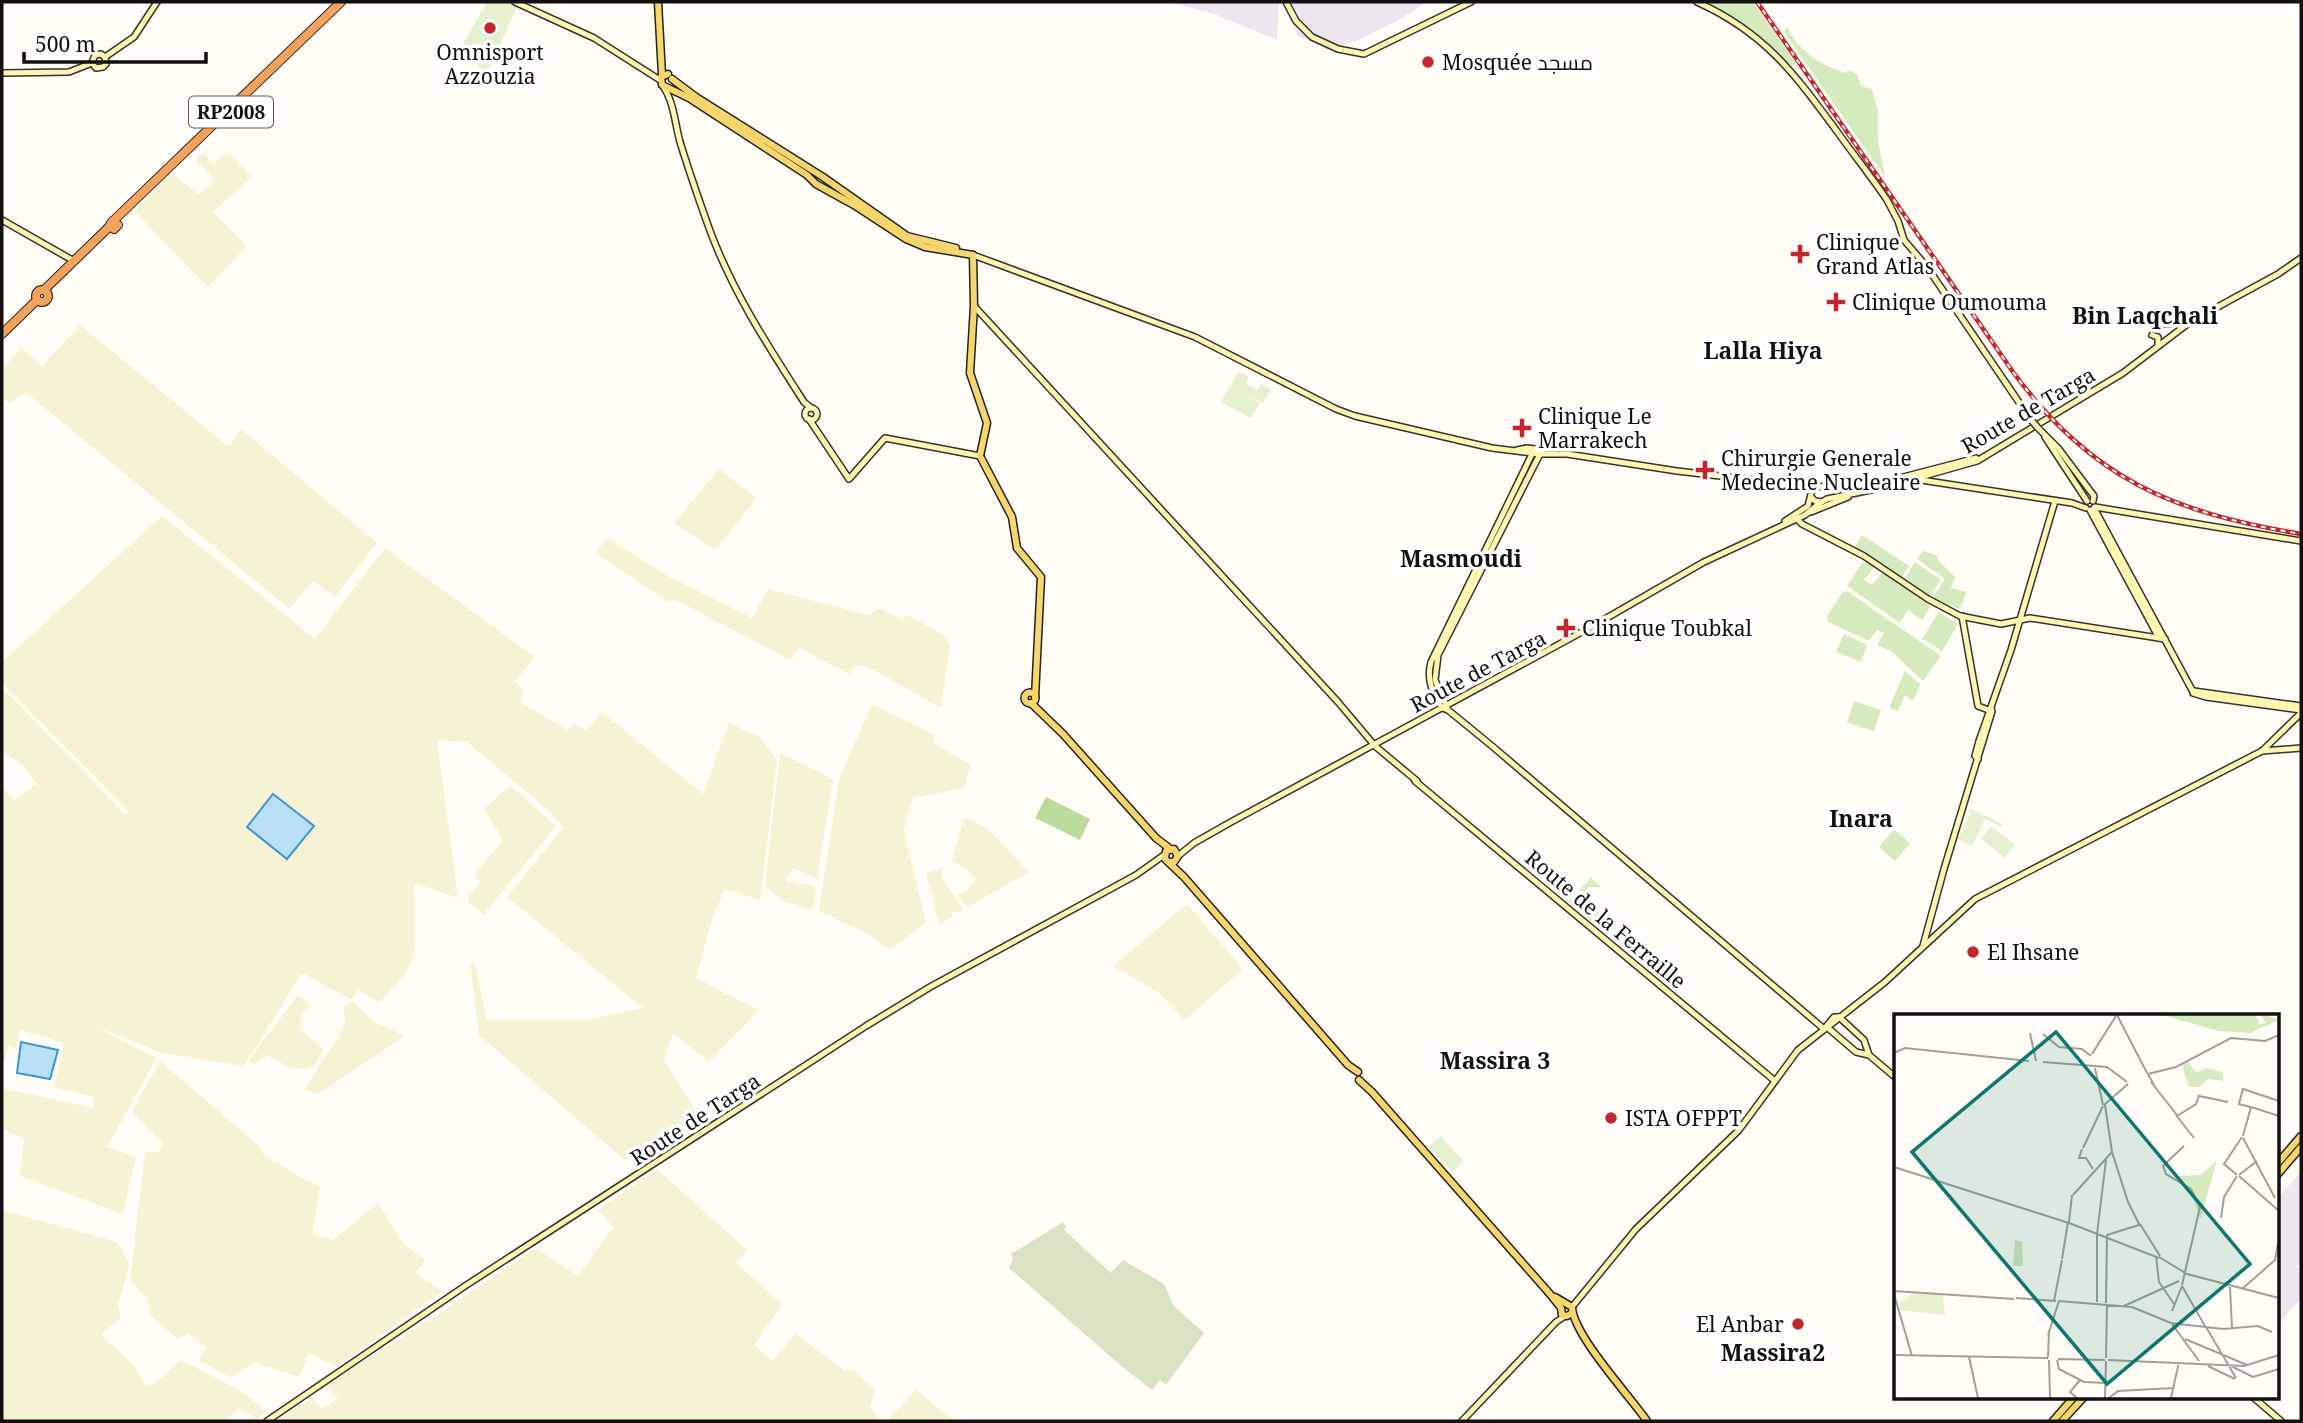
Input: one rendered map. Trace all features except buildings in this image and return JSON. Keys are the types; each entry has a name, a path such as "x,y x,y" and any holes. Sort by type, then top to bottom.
{"highway":[{"name":"RP2008","path":"45,291 343,2"},
{"name":"RP2008","path":"45,291 114,225"},
{"name":"RP2008","path":"2,334 38,301 47,299 45,291"}],"main road":[{"path":"658,2 666,81 772,152 814,176 905,239 925,247 973,255 974,306 970,373 987,423 980,456 1012,517 1017,548 1041,575 1033,698 1156,838 1184,877 1348,1065 1567,1310 1647,1421"},
{"path":"1168,855 1178,858 1184,877"},
{"path":"2278,1163 2301,1136"},
{"path":"2278,1174 2301,1147"},
{"path":"2053,1421 2073,1398"},
{"path":"2062,1421 2083,1398"}],"street":[{"path":"105,57 134,37 157,2"},
{"path":"515,2 591,36 666,81 680,140 697,194 723,262 737,294 804,402 816,411 812,419"},
{"path":"1286,2 1296,22 1312,37 1338,49 1364,54 1471,2"},
{"path":"1697,2 1727,16 1752,33 1800,81 1870,175 1893,210 1904,240 1927,267 2092,504 2162,639 2193,691 2206,697 2301,710"},
{"path":"97,54 105,57 106,64 101,68 96,68 92,63 92,58 97,54"},
{"path":"2,73 69,72 92,63"},
{"path":"2,220 74,261"},
{"path":"973,255 1195,337 1345,413 1481,446 1796,485 1803,485 1815,479"},
{"name":"Route de Targa","path":"1826,488 1865,487 1975,458 2082,396 2190,322 2278,274 2301,258"},
{"name":"Route de la Ferraille","path":"974,306 1374,744 1775,1081"},
{"path":"2162,324 2190,322"},
{"path":"2152,335 2158,337 2156,346"},
{"name":"Route de Targa","path":"1827,499 1969,464 2123,373 2156,346"},
{"path":"804,402 805,412 849,479 885,438 980,456"},
{"path":"805,412 811,408"},
{"path":"1529,452 1431,662 1431,689 1446,708 1826,1028 1859,1054 1869,1055"},
{"path":"1446,708 1435,680 1438,655 1541,452"},
{"path":"1941,472 1940,477 1945,483"},
{"path":"1912,480 2092,504 2301,541"},
{"path":"1796,485 1812,492"},
{"path":"1803,485 1820,503 1827,499 1826,488 1820,485 1812,492"},
{"name":"Route de Targa","path":"1797,517 1808,506 1812,492"},
{"path":"1808,526 1804,522 1805,515 1852,495"},
{"path":"1923,948 1936,895 2055,501"},
{"name":"Route de Targa","path":"267,1421 465,1286 922,992 1168,855 1446,708 1704,562 1805,515 1820,503"},
{"path":"1797,517 1808,526 1864,556 1945,610 1962,616 2001,624 2030,618 2162,639"},
{"path":"1962,616 1978,706 1991,710"},
{"path":"2193,691 2301,710"},
{"path":"2292,722 2294,709"},
{"path":"1462,1421 1567,1310 1640,1225 1736,1134 1798,1050 1826,1028 1834,1017 1839,1017 1885,982 1984,893 2262,751 2301,710"},
{"path":"2262,751 2301,748"},
{"name":"Route de Targa","path":"1178,858 1195,843"},
{"path":"1839,1017 1864,1040 1869,1055 1894,1076"},
{"path":"2256,1398 2283,1421"}],"shaded area":[{"path":"1169,2 1279,2 1277,40 1217,15"},
{"path":"1281,2 1427,2 1397,21 1358,40 1329,50 1298,36"},
{"path":"227,152 252,177 213,212 247,246 208,287 134,211 172,173 199,195 215,180 195,160 202,153 214,164"},
{"path":"80,325 229,447 241,429 377,543 335,597 313,581 290,609 25,392 9,404 2,397 2,370 21,347 42,366"},
{"path":"719,469 757,498 715,550 674,523"},
{"path":"162,516 315,639 385,548 535,657 515,681 524,690 520,702 568,730 573,723 586,730 602,712 703,794 729,723 760,737 777,760 760,900 725,889 712,919 696,978 759,1010 709,1062 673,1033 664,1060 703,1122 658,1149 651,1140 626,1161 479,1035 470,963 475,964 487,1020 587,1020 643,1008 507,897 563,828 549,811 467,742 437,740 458,898 414,883 415,955 403,977 379,1003 359,990 351,999 302,973 244,1066 162,1053 93,1026 157,1058 107,1147 136,1157 123,1214 20,1176 24,1139 2,1128 2,1088 93,1108 94,1097 54,1087 64,1043 20,1030 16,1049 9,1046 4,1062 2,1060 2,788 15,800 37,784 24,766 2,751 2,690 11,696 126,815 129,812 2,683 2,662"},
{"path":"607,538 666,575 752,618 768,589 869,615 879,609 902,619 908,615 942,634 950,644 941,708 872,669 861,665 849,674 800,648 790,660 676,600 667,601 595,553"},
{"path":"872,704 935,735 933,743 971,765 964,788 913,798 904,831 926,922 891,950 866,933 819,911 839,779"},
{"path":"780,753 833,779 817,879 793,868 786,881 804,885 806,883 816,888 813,910 784,901 765,886"},
{"path":"510,785 556,826 484,914 468,903 469,895 481,882 474,875 503,840 484,809"},
{"path":"964,817 988,829 1029,872 968,907 957,896 968,889 976,878 952,861"},
{"path":"943,867 941,877 964,910 952,913 952,917 939,925 926,873"},
{"path":"1187,904 1243,969 1185,1020 1159,993 1113,966"},
{"path":"298,995 310,1005 301,1016 301,1031 324,1049 313,1067 290,1068 268,1055 254,1065 249,1060"},
{"path":"354,1002 372,1021 405,1036 318,1094 304,1090 345,1026 344,1008 347,1003"},
{"path":"160,1061 258,1145 264,1155 320,1186 313,1233 333,1240 378,1203 403,1243 425,1260 415,1273 442,1291 337,1367 309,1353 299,1377 255,1363 229,1377 199,1360 205,1348 188,1334 178,1339 151,1316 146,1298 130,1280 145,1152 159,1152 163,1144 132,1111"},
{"path":"657,1169 747,1250 736,1263 782,1304 754,1345 773,1361 795,1333 845,1371 850,1368 875,1389 870,1408 882,1421 278,1421 312,1398 322,1409 338,1398 324,1386 437,1315 536,1248 578,1276 613,1227 598,1210"},
{"path":"2301,1171 2301,1262 2296,1266 2301,1271 2301,1298 2278,1325 2278,1198"},
{"path":"2,1210 117,1242 128,1260 129,1267 118,1305 121,1318 101,1334 134,1366 145,1384 152,1386 181,1360 240,1390 267,1412 256,1419 239,1408 226,1421 2,1421"},
{"path":"916,1390 954,1421 887,1421"}],"green space":[{"name":"Omnisport Azzouzia","path":"487,2 508,2 518,6 487,72 459,51"},
{"path":"1702,2 1753,2 1796,63 1792,67 1744,25"},
{"path":"1787,27 1797,43 1811,56 1837,70 1846,73 1849,70 1857,74 1861,86 1872,89 1878,112 1878,140 1885,177 1784,32"},
{"path":"1238,372 1249,377 1246,384 1257,390 1261,384 1271,390 1263,403 1248,396 1260,403 1251,418 1221,402"},
{"path":"1862,535 1909,566 1902,577 1855,547"},
{"path":"1923,551 1938,556 1937,559 1955,577 1951,588 1966,592 1960,609 1932,598 1945,579 1917,559"},
{"path":"1868,562 1875,566 1864,580 1872,585 1883,572 1931,606 1922,620 1908,610 1900,623 1847,586 1862,563"},
{"path":"1915,562 1941,580 1930,596 1905,578"},
{"path":"1847,591 1941,656 1923,681 1892,652 1877,645 1884,633 1877,630 1869,641 1828,622 1827,616 1843,592"},
{"path":"1939,612 1958,624 1942,651 1922,639"},
{"path":"1844,634 1867,645 1861,662 1836,652"},
{"path":"1905,671 1920,684 1913,701 1905,695 1898,711 1889,708"},
{"path":"1854,701 1881,710 1874,731 1847,723"},
{"path":"1046,797 1090,819 1080,840 1035,818"},
{"path":"1969,808 2003,824 2001,827 1985,819 1972,846 1958,839 1971,812"},
{"path":"1991,826 2015,845 2005,858 1981,839"},
{"path":"1894,829 1910,843 1895,861 1879,847"},
{"path":"1591,878 1601,887 1588,887 1584,893 1585,897 1592,907 1606,918 1598,927 1568,902"},
{"path":"1441,1136 1463,1161 1452,1172 1429,1147"},
{"path":"1063,1222 1066,1227 1064,1230 1111,1273 1123,1260 1164,1284 1174,1306 1204,1333 1166,1385 1160,1380 1152,1390 1009,1268 1013,1259 1011,1254"}],"water":[{"path":"273,794 314,826 287,859 247,827"},
{"path":"21,1042 58,1050 50,1079 17,1073"}],"railway":[{"path":"1757,2 2013,372 2043,409 2074,440 2105,465 2174,502 2213,515 2301,534"}],"place":[{"name":"Omnisport Azzouzia","path":"490,28"},
{"name":"Mosquée مسجد","path":"1428,62"},
{"name":"Clinique Grand Atlas","path":"1800,254"},
{"name":"Clinique Oumouma","path":"1836,302"},
{"name":"Clinique Le Marrakech","path":"1522,428"},
{"name":"Chirurgie Generale Medecine Nucleaire","path":"1705,470"},
{"name":"Clinique Toubkal","path":"1566,628"},
{"name":"El Ihsane","path":"1973,952"},
{"name":"ISTA OFPPT","path":"1611,1118"},
{"name":"El Anbar","path":"1798,1324"}],"district":[{"name":"Bin Laqchali","path":"2145,315"},
{"name":"Lalla Hiya","path":"1763,350"},
{"name":"Masmoudi","path":"1461,558"},
{"name":"Inara","path":"1861,818"},
{"name":"Massira 3","path":"1495,1060"},
{"name":"Massira2","path":"1773,1352"}]}
